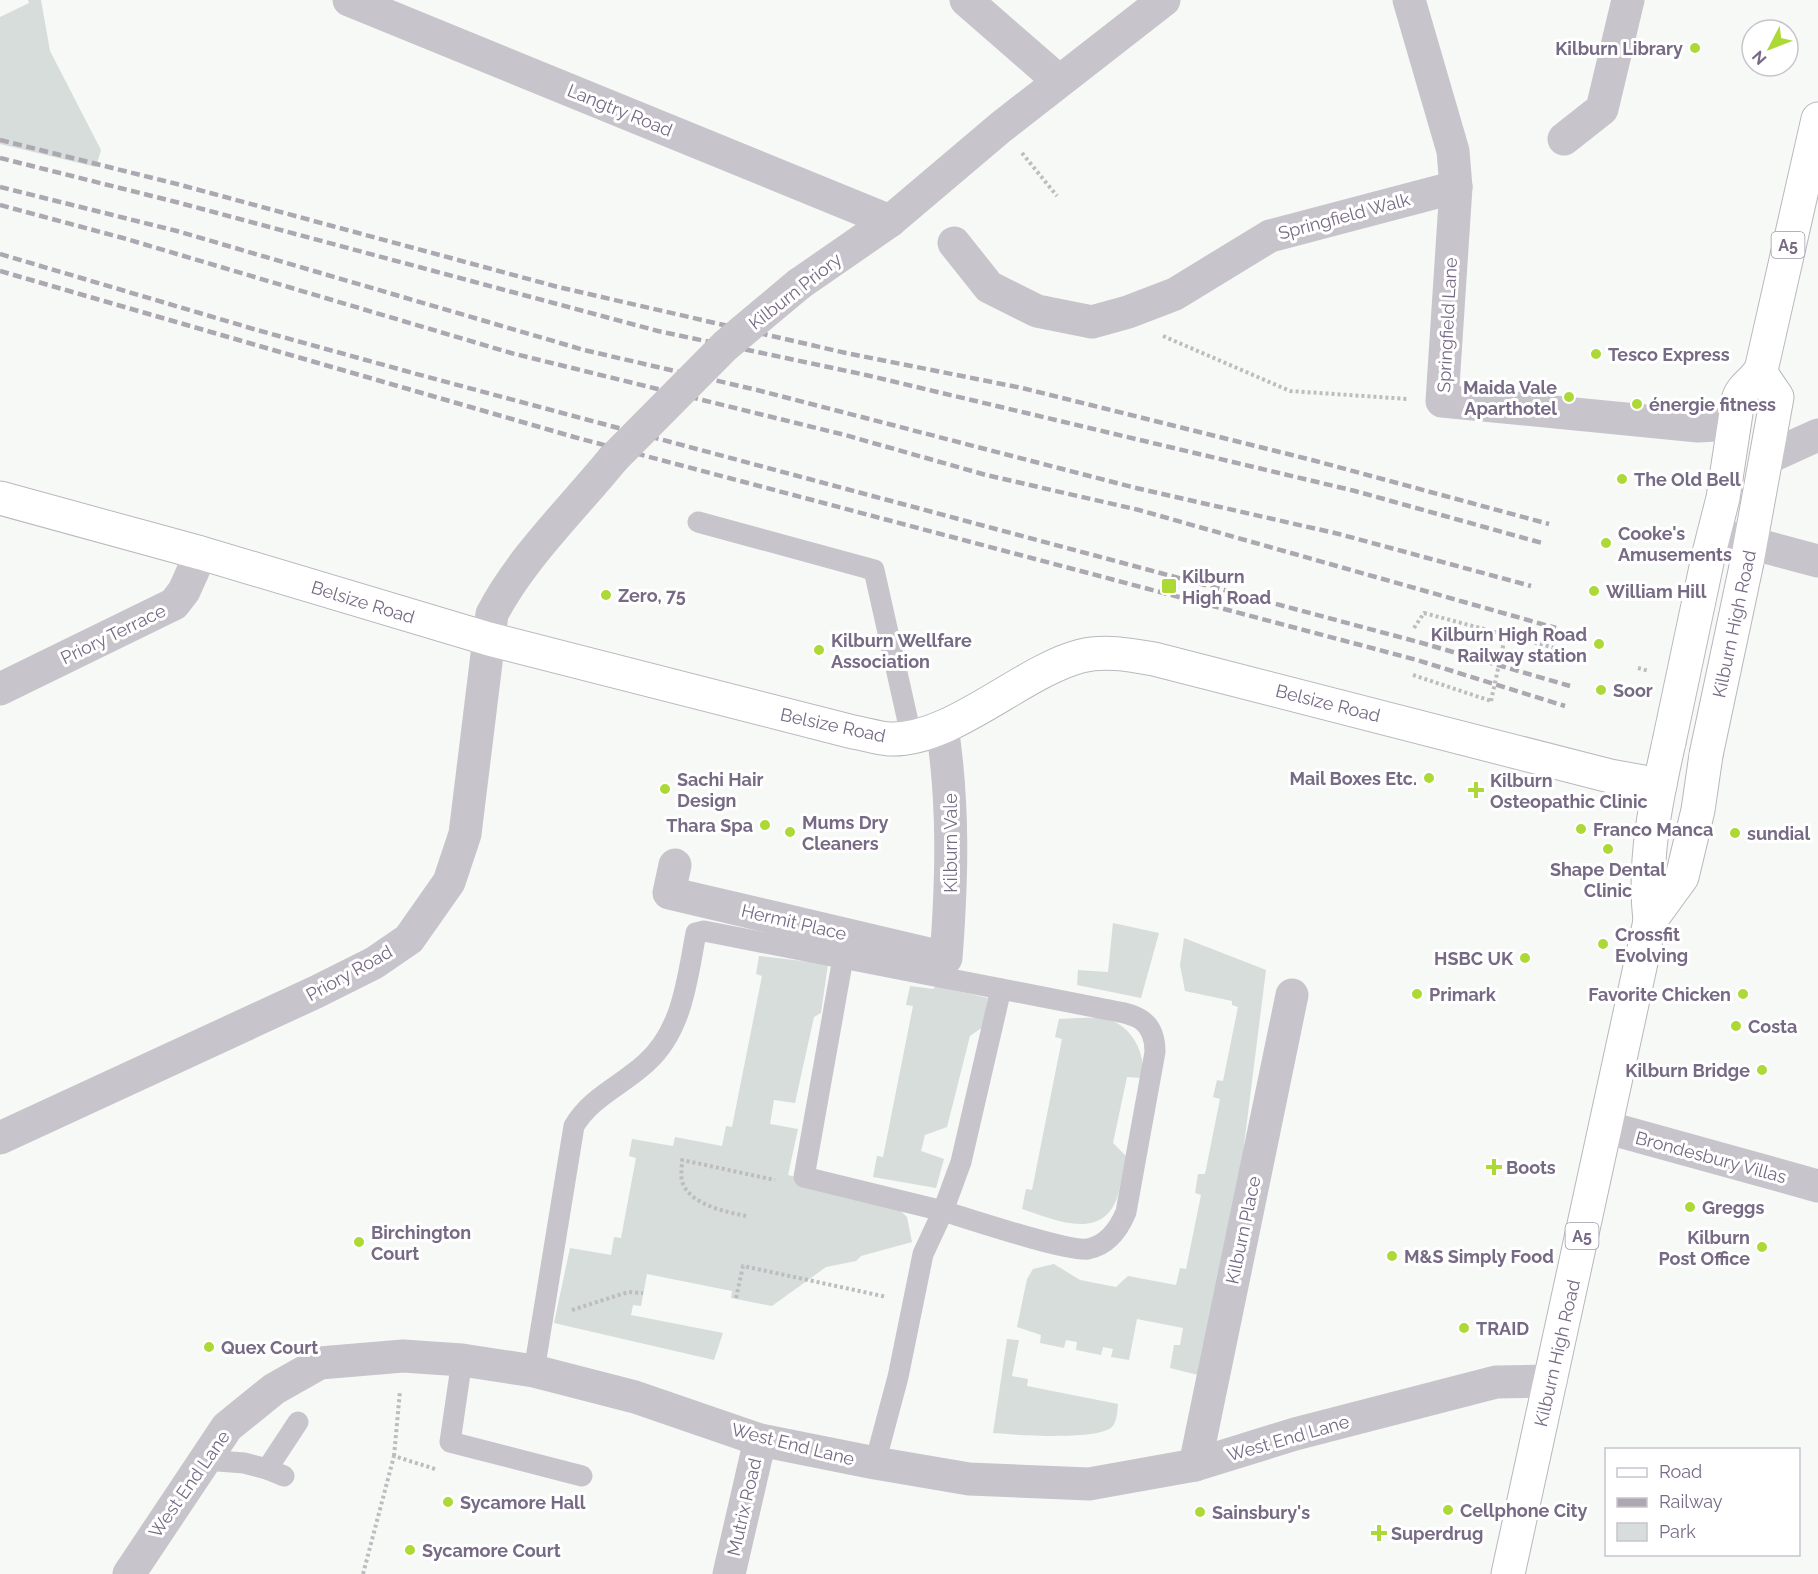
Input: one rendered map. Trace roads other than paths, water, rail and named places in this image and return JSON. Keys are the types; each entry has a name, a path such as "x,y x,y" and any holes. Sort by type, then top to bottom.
{"main road":[{"name":"A5","path":"1760,372 1818,119"},
{"name":"Kilburn High Road","path":"1508,1574 1650,921 1647,891 1659,785 1711,543 1723,498 1740,390 1760,372 1777,398 1749,553 1706,754 1698,810 1682,877 1650,921"},
{"name":"Kilburn High Road","path":"1723,498 1746,470 1767,458"},
{"name":"Belsize Road","path":"0,498 201,554 489,639 853,732 890,739 926,731 1061,663 1083,655 1115,653 1154,658 1610,776 1659,785"},
{"path":"1659,785 1677,781 1706,754"}],"street":[{"name":"Langtry Road","path":"349,0 419,14 890,221"},
{"path":"966,0 1059,81"},
{"name":"Kilburn Priory","path":"489,639 492,614 504,591 613,459 725,346 799,284 890,221 1059,81 1164,0"},
{"name":"Springfield Lane","path":"1409,0 1453,151 1456,187 1442,401 1698,426 1733,424"},
{"path":"1564,139 1602,110 1628,0"},
{"name":"Springfield Walk","path":"954,243 989,287 1036,311 1092,322 1128,312 1175,294 1270,236 1456,187"},
{"path":"1767,458 1818,435"},
{"path":"1711,543 1749,553 1818,561"},
{"name":"Priory Terrace","path":"0,689 174,604 184,591 201,554"},
{"name":"Priory Road","path":"0,1138 316,992 374,963 409,939 449,882 465,834 489,639"},
{"name":"Kilburn Vale","path":"926,731 950,794 952,872 946,958"},
{"name":"Hermit Place","path":"675,865 669,893 946,958"},
{"name":"Kilburn Place","path":"1195,1465 1292,995"},
{"name":"Brondesbury Villas","path":"1605,1127 1818,1186"},
{"name":"West End Lane","path":"129,1574 227,1427 274,1389 320,1363 403,1356 462,1360 534,1371 635,1396 760,1440 969,1479 1089,1484 1195,1465 1294,1434 1496,1382 1551,1381"},
{"name":"Mutrix Road","path":"729,1574 760,1440"}],"lane":[{"path":"698,522 874,570 926,731"},
{"path":"534,1371 574,1126 584,1108 646,1064 667,1040 679,1014 696,933 704,931 843,958 1001,989 1132,1016 1148,1023 1155,1034 1155,1052 1126,1212 1119,1229 1104,1242 1087,1249 1058,1244 944,1211 804,1177 843,958"},
{"path":"875,1463 914,1302 922,1254 944,1211 961,1162 1001,989"},
{"path":"462,1360 450,1442 582,1476"},
{"path":"205,1460 244,1463 275,1473 298,1422"}],"railway":[{"path":"0,140 177,184 558,287 846,353 1022,388 1312,460 1549,524"},
{"path":"0,158 176,202 658,331 866,375 1355,491 1542,543"},
{"path":"0,187 177,231 584,350 757,390 1136,488 1339,534 1531,586"},
{"path":"0,205 123,238 511,353 845,435 986,475 1139,510 1556,628"},
{"path":"0,254 257,330 424,376 1422,643 1570,686"},
{"path":"0,271 574,437 1417,660 1565,706"}],"place":[{"name":"Kilburn Library","path":"1695,48"},
{"name":"Tesco Express","path":"1596,354"},
{"name":"Maida Vale Aparthotel","path":"1569,397"},
{"name":"énergie fitness","path":"1637,404"},
{"name":"The Old Bell","path":"1622,479"},
{"name":"Cooke's Amusements","path":"1606,543"},
{"name":"Kilburn High Road","path":"1169,586"},
{"name":"William Hill","path":"1594,591"},
{"name":"Zero, 75","path":"606,595"},
{"name":"Kilburn High Road Railway station","path":"1599,644"},
{"name":"Kilburn Wellfare Association","path":"819,650"},
{"name":"Soor","path":"1601,690"},
{"name":"Mail Boxes Etc.","path":"1429,778"},
{"name":"Sachi Hair Design","path":"665,789"},
{"name":"Kilburn Osteopathic Clinic","path":"1476,790"},
{"name":"Thara Spa","path":"765,825"},
{"name":"Franco Manca","path":"1581,829"},
{"name":"Mums Dry Cleaners","path":"790,832"},
{"name":"sundial","path":"1735,833"},
{"name":"Shape Dental Clinic","path":"1608,849"},
{"name":"Crossfit Evolving","path":"1603,944"},
{"name":"HSBC UK","path":"1525,958"},
{"name":"Primark","path":"1417,994"},
{"name":"Favorite Chicken","path":"1743,994"},
{"name":"Costa","path":"1736,1026"},
{"name":"Kilburn Bridge","path":"1762,1070"},
{"name":"Boots","path":"1494,1167"},
{"name":"Greggs","path":"1690,1207"},
{"name":"Birchington Court","path":"359,1242"},
{"name":"Kilburn Post Office","path":"1762,1247"},
{"name":"M&S Simply Food","path":"1392,1256"},
{"name":"TRAID","path":"1464,1328"},
{"name":"Quex Court","path":"209,1347"},
{"name":"Sycamore Hall","path":"448,1502"},
{"name":"Cellphone City","path":"1448,1510"},
{"name":"Sainsbury's","path":"1200,1512"},
{"name":"Superdrug","path":"1379,1533"},
{"name":"Sycamore Court","path":"410,1550"}]}
